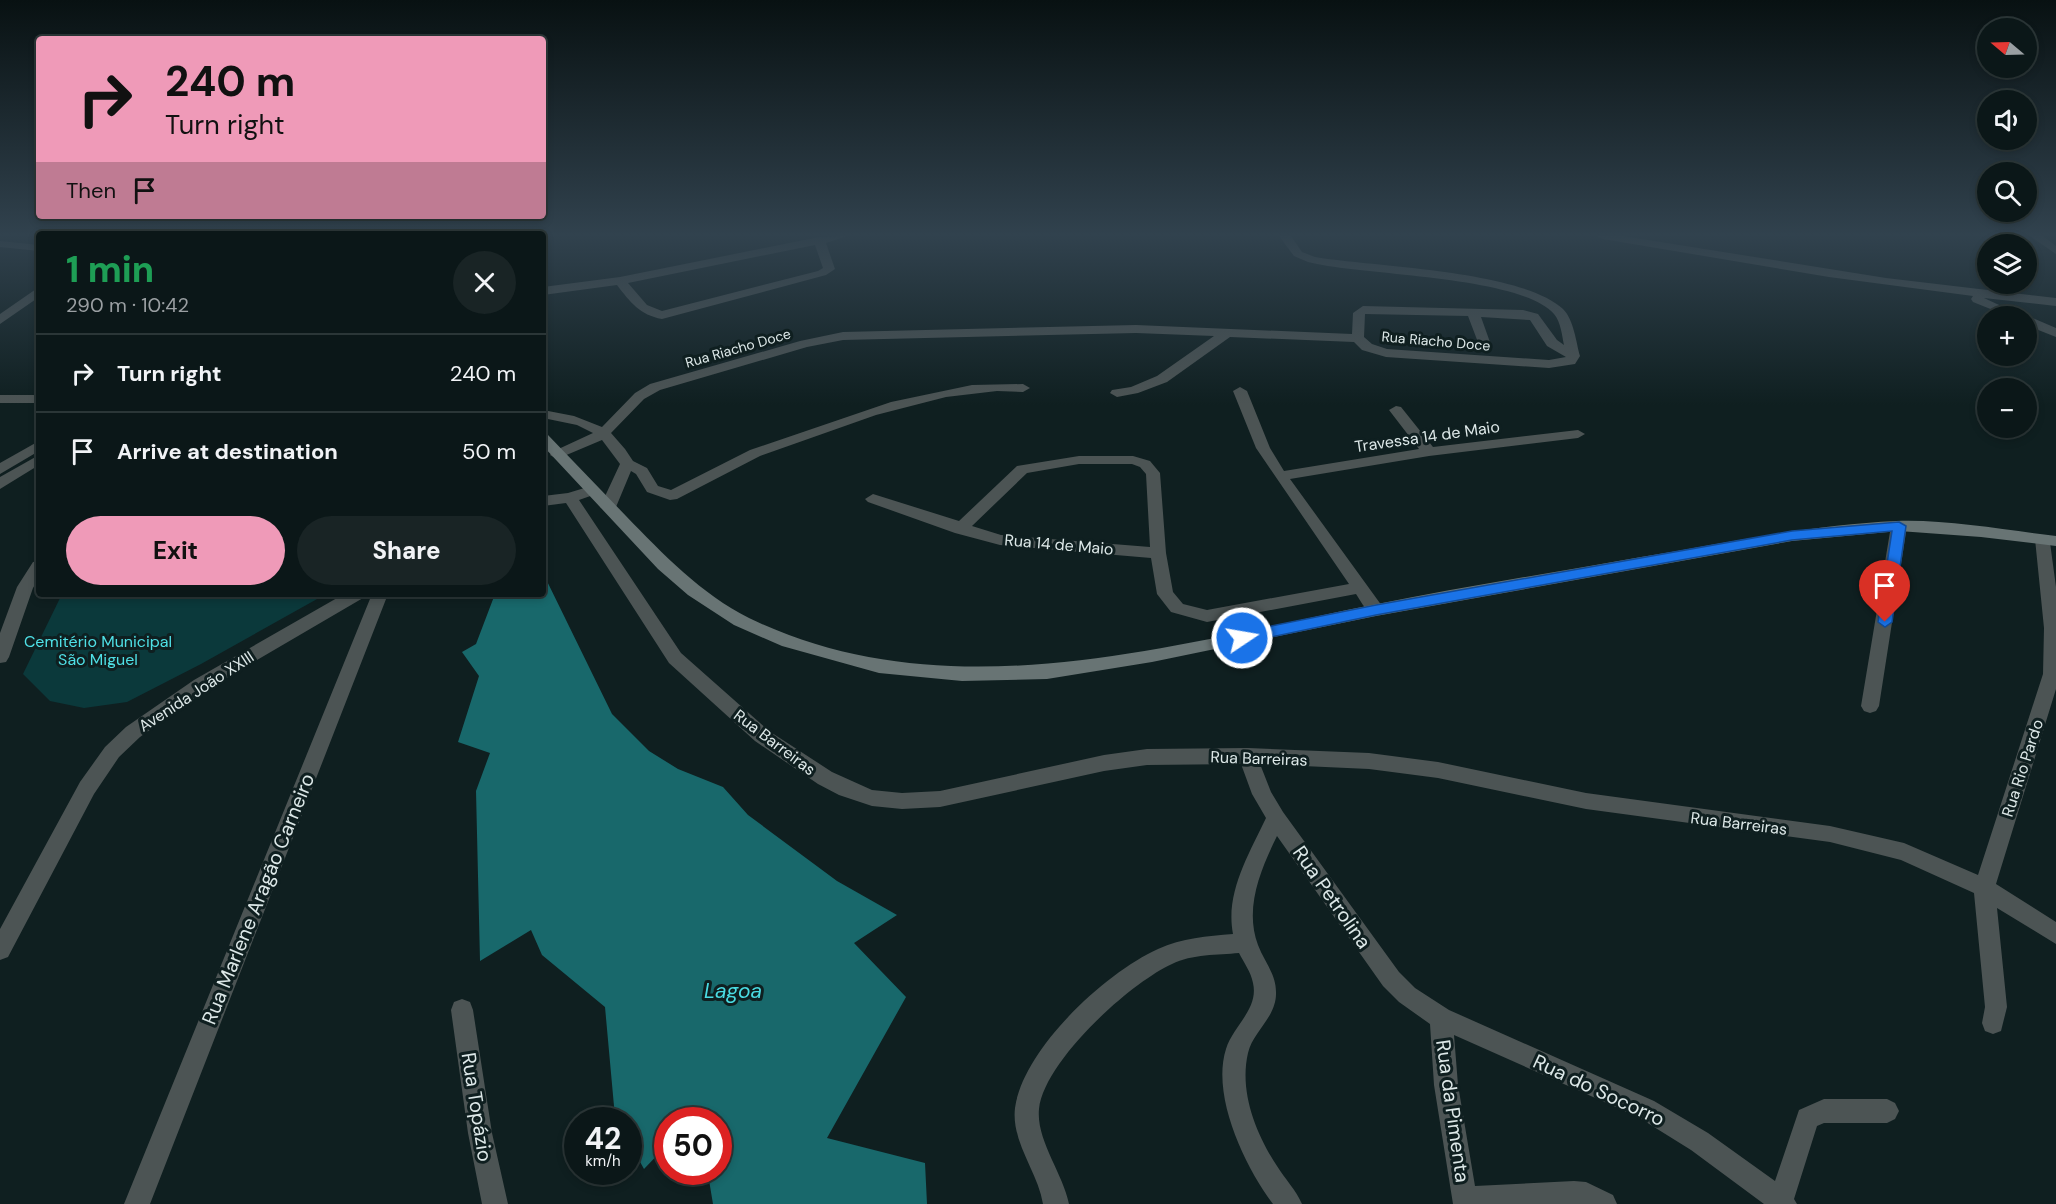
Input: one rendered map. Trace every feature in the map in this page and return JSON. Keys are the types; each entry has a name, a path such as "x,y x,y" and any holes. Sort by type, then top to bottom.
{"main road":[{"path":"546,442 664,565 694,591 740,621 788,642 879,666 962,674 1047,672 1152,656 1376,610 1792,536 1899,526 2049,540"}],"street":[{"path":"629,292 644,310 651,314 662,315 749,292"},
{"path":"1522,292 1544,301 1560,313 1574,357"},
{"path":"1961,292 1993,306"},
{"path":"1969,292 2056,302"},
{"path":"0,320 36,293"},
{"path":"1358,338 1359,313 1363,310 1530,315 1534,317 1552,343 1574,357"},
{"path":"1473,313 1485,345"},
{"path":"2037,325 2056,333"},
{"name":"Rua Riacho Doce","path":"557,455 604,432 635,398 655,387 832,338 881,334 1136,329 1358,338 1362,344 1375,351 1401,355 1549,364 1570,361 1574,357"},
{"path":"1117,393 1138,391 1156,384 1227,333"},
{"path":"546,414 574,419 604,432 623,454 627,464 642,471 652,489 670,495 677,494 732,463 766,449 877,411 962,391 999,387 1023,388"},
{"path":"1240,391 1263,448 1277,471 1358,588 1376,610"},
{"path":"0,399 36,399"},
{"path":"1396,410 1429,452"},
{"name":"Travessa 14 de Maio","path":"1282,476 1429,452 1578,434"},
{"path":"0,469 36,448"},
{"path":"960,529 1022,469 1079,460 1133,460 1145,464 1154,473 1158,553 1165,594 1171,603 1189,613 1207,616 1358,588"},
{"path":"0,484 36,461"},
{"path":"608,507 627,464"},
{"path":"546,501 570,498 591,491"},
{"name":"Rua Barreiras","path":"570,498 675,658 762,736 825,778 846,789 872,798 902,801 940,799 1104,763 1147,757 1248,756 1369,761 1586,801 1830,834 1904,852 1984,888 2056,934"},
{"name":"Rua 14 de Maio","path":"873,499 960,529 1017,542 1158,553"},
{"path":"1870,706 1899,526"},
{"name":"Rua Rio Pardo","path":"1984,888 2052,674 2049,540"},
{"path":"0,657 25,587 36,570"},
{"name":"Avenida João XXIII","path":"0,950 87,788 112,752 133,732 182,697 352,597"},
{"name":"Rua Marlene Aragão Carneiro","path":"136,1204 379,597"},
{"name":"Rua Petrolina","path":"1248,756 1262,794 1276,818 1391,979 1407,995 1441,1018"},
{"path":"1276,818 1252,870 1245,891 1242,919 1246,943 1264,981 1264,999 1257,1018 1238,1047 1233,1064 1234,1088 1242,1116 1263,1167 1289,1204"},
{"path":"1984,888 1996,1006 1993,1023"},
{"path":"1056,1204 1048,1177 1035,1152 1028,1124 1027,1107 1037,1077 1046,1062 1063,1039 1101,1003 1119,987 1155,962 1194,948 1246,943"},
{"name":"Rua Topázio","path":"462,1010 480,1133 495,1204"},
{"name":"Rua do Socorro","path":"1441,1018 1646,1109 1696,1138 1782,1202"},
{"name":"Rua da Pimenta","path":"1441,1018 1446,1085 1466,1202"},
{"path":"1782,1202 1807,1118 1824,1111 1887,1111"},
{"path":"1466,1202 1567,1194 1586,1195 1604,1204"}],"green space":[{"name":"Cemitério Municipal São Miguel","path":"61,597 321,597 201,664 127,702 84,708 50,701 23,674"}],"water":[{"name":"Lagoa","path":"546,579 612,714 649,751 678,769 723,787 748,815 837,881 897,915 854,943 906,997 827,1138 925,1163 927,1204 713,1204 710,1185 732,1185 732,1107 654,1107 654,1159 644,1169 642,1165 642,1107 614,1107 605,1007 542,955 531,930 480,961 476,791 490,753 458,742 479,676 462,652 476,644 494,597 546,597"}],"route":[{"path":"1242,638 1376,610 1792,536 1899,526 1885,622"}]}
